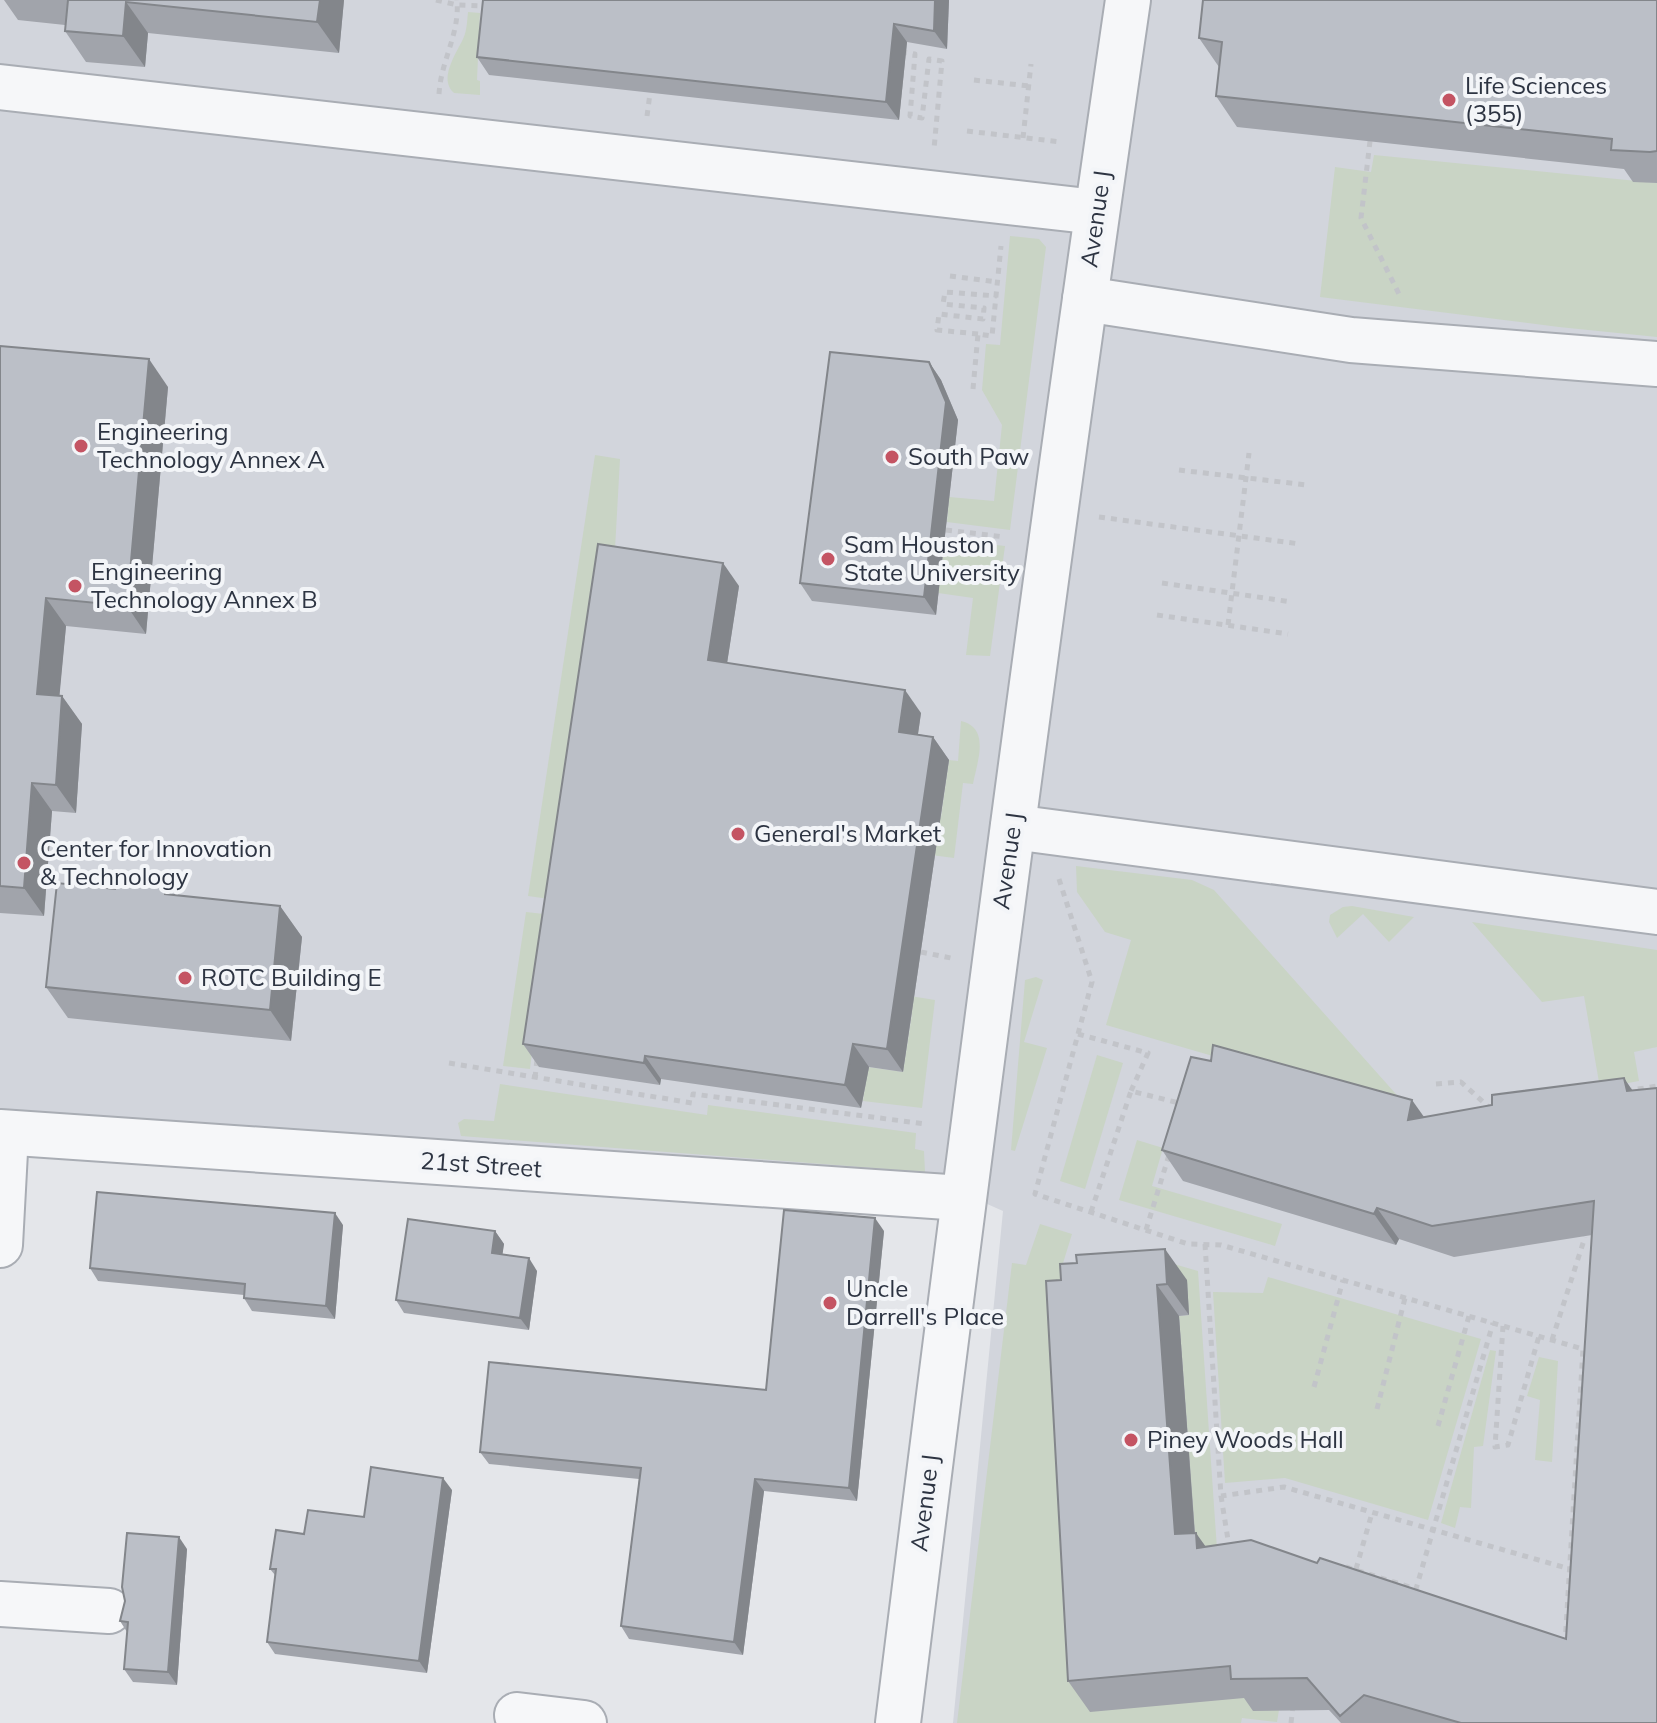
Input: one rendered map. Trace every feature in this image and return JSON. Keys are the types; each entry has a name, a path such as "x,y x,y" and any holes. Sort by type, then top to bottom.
{"street":[{"name":"Avenue J","path":"898,1723 962,1198 1096,212 1128,0"},
{"path":"0,87 1096,212"},
{"path":"1085,299 1351,340 1657,364"},
{"path":"1013,827 1657,912"},
{"path":"0,1245 2,1149"},
{"name":"21st Street","path":"2,1149 962,1198"},
{"path":"0,1604 109,1611"},
{"path":"517,1715 584,1723"}],"path":[{"path":"436,0 495,7"},
{"path":"439,107 440,82 458,21 457,2"},
{"path":"900,51 915,54 910,116 922,118 929,59 942,61 933,158"},
{"path":"1023,138 1031,64"},
{"path":"974,80 1029,86"},
{"path":"967,131 1069,143"},
{"path":"1370,141 1361,218 1424,345"},
{"path":"950,276 997,282"},
{"path":"945,292 997,296 992,336 978,334 937,330 939,314 983,319 984,308 943,304 945,292"},
{"path":"973,389 978,334"},
{"path":"1228,625 1249,453"},
{"path":"1179,470 1307,485"},
{"path":"1099,517 1300,544"},
{"path":"946,530 1014,538"},
{"path":"1162,583 1292,602"},
{"path":"1157,615 1288,634"},
{"path":"1057,875 1092,982 1035,1194 1188,1244 1221,1245 1583,1349 1565,1647"},
{"path":"1078,1034 1148,1053 1131,1091 1091,1213"},
{"path":"535,1078 538,1047"},
{"path":"449,1063 692,1103 693,1094 926,1124"},
{"path":"1436,1084 1461,1082 1496,1113"},
{"path":"1624,1091 1657,1086"},
{"path":"1637,1089 1639,1100"},
{"path":"1131,1091 1185,1105"},
{"path":"1146,1230 1173,1143"},
{"path":"1552,1340 1585,1237"},
{"path":"1205,1244 1221,1496 1229,1550"},
{"path":"1314,1387 1343,1280"},
{"path":"1377,1409 1405,1298"},
{"path":"1438,1426 1469,1316"},
{"path":"1332,1565 1356,1569 1416,1589 1493,1323"},
{"path":"1503,1326 1495,1447 1508,1445 1539,1336"},
{"path":"1221,1496 1284,1487 1570,1569"},
{"path":"1356,1569 1372,1513"},
{"path":"1340,1579 1347,1567"},
{"path":"1291,1723 1295,1693"}],"shaded area":[{"name":"Sam Houston State University","path":"0,0 1657,0 1657,1723 953,1723 1003,1211 933,1180 0,1118"}],"green space":[{"path":"468,12 480,13 477,80 480,81 480,95 454,93 448,81 450,66 465,33"},
{"path":"1374,155 1657,183 1657,337 1320,297 1335,167 1371,172"},
{"path":"1010,236 1039,239 1046,247 1010,530 947,522 949,497 994,501 1002,425 982,390 986,344 1000,345"},
{"path":"595,455 620,459 614,567 564,901 528,896"},
{"path":"945,539 1005,546 990,656 966,655 973,598 938,593"},
{"path":"961,721 976,731 980,747 973,784 963,783 954,858 901,851 941,817 949,760 958,761"},
{"path":"1076,866 1192,880 1214,890 1428,1130 1230,1061 1106,1025 1131,940 1105,932 1077,892"},
{"path":"1343,907 1414,917 1389,942 1363,914 1337,938 1329,922 1330,915"},
{"path":"526,912 562,916 546,935 530,1069 503,1066"},
{"path":"1472,922 1657,950 1657,1047 1634,1052 1639,1081 1600,1088 1584,996 1542,1002"},
{"path":"1036,977 1043,980 1024,1042 1047,1048 1015,1151 1011,1150 1025,980"},
{"path":"879,991 935,1000 922,1108 863,1101 868,1067 903,1072 912,1014"},
{"path":"1097,1055 1123,1063 1085,1189 1060,1181"},
{"path":"500,1084 707,1115 708,1105 916,1133 915,1149 924,1151 925,1172 461,1136 458,1123 464,1119 494,1121"},
{"path":"1137,1140 1163,1148 1152,1186 1282,1224 1275,1246 1119,1200"},
{"path":"1040,1224 1072,1234 1060,1273 1097,1286 1252,1697 1253,1710 1279,1710 1277,1722 1242,1718 1241,1723 957,1723 1012,1263 1026,1265"},
{"path":"1153,1258 1198,1271 1218,1564 1197,1565 1179,1316 1189,1315"},
{"path":"1268,1277 1481,1339 1428,1520 1285,1478 1225,1483 1213,1292 1263,1293"},
{"path":"1490,1350 1496,1351 1483,1446 1474,1447 1471,1508 1460,1507 1455,1528 1441,1523"},
{"path":"1539,1357 1558,1361 1552,1462 1535,1460 1540,1400 1527,1396"}],"building":[{"path":"68,0 320,0 317,22 126,2 123,36 65,31"},
{"path":"483,0 935,0 934,31 894,24 886,102 477,57"},
{"name":"Life Sciences (355)","path":"1203,0 1657,0 1657,151 1611,150 1612,139 1216,96 1222,42 1199,38"},
{"path":"0,346 149,359 127,606 46,598 37,694 62,696 56,785 32,783 24,888 0,886"},
{"name":"South Paw","path":"830,352 929,362 946,402 924,597 800,583"},
{"name":"General's Market","path":"598,544 723,563 708,660 905,690 899,732 933,737 887,1049 853,1044 845,1085 645,1056 644,1063 523,1044"},
{"name":"ROTC Building E","path":"115,881 166,886 165,894 280,906 270,1010 46,987 57,883 115,889"},
{"name":"Piney Woods Hall","path":"1213,1045 1412,1100 1408,1120 1492,1105 1492,1095 1624,1078 1627,1091 1657,1088 1657,1723 1461,1723 1364,1695 1340,1716 1307,1678 1231,1679 1230,1666 1068,1681 1046,1281 1061,1280 1060,1264 1077,1263 1076,1255 1165,1249 1167,1284 1157,1285 1175,1534 1196,1533 1197,1548 1251,1540 1317,1563 1320,1558 1566,1639 1594,1201 1432,1226 1377,1208 1374,1214 1162,1150 1191,1057 1211,1061"},
{"path":"97,1192 335,1213 326,1306 244,1298 245,1284 90,1268"},
{"name":"Uncle Darrell's Place","path":"784,1210 875,1218 849,1488 755,1479 734,1642 621,1626 641,1468 480,1452 489,1362 766,1390"},
{"path":"408,1219 495,1231 492,1253 529,1258 520,1318 396,1300"},
{"path":"371,1467 443,1478 419,1661 267,1642 276,1569 270,1569 276,1530 304,1534 308,1510 364,1517"},
{"path":"127,1533 179,1537 168,1672 124,1669 128,1622 120,1621 125,1601 122,1587"}],"place":[{"name":"Life Sciences (355)","path":"1449,100"},
{"name":"Engineering Technology Annex A","path":"81,446"},
{"name":"South Paw","path":"892,457"},
{"name":"Sam Houston State University","path":"828,559"},
{"name":"Engineering Technology Annex B","path":"75,586"},
{"name":"General's Market","path":"738,834"},
{"name":"Center for Innovation & Technology","path":"24,863"},
{"name":"ROTC Building E","path":"185,978"},
{"name":"Uncle Darrell's Place","path":"830,1303"},
{"name":"Piney Woods Hall","path":"1131,1440"}]}
